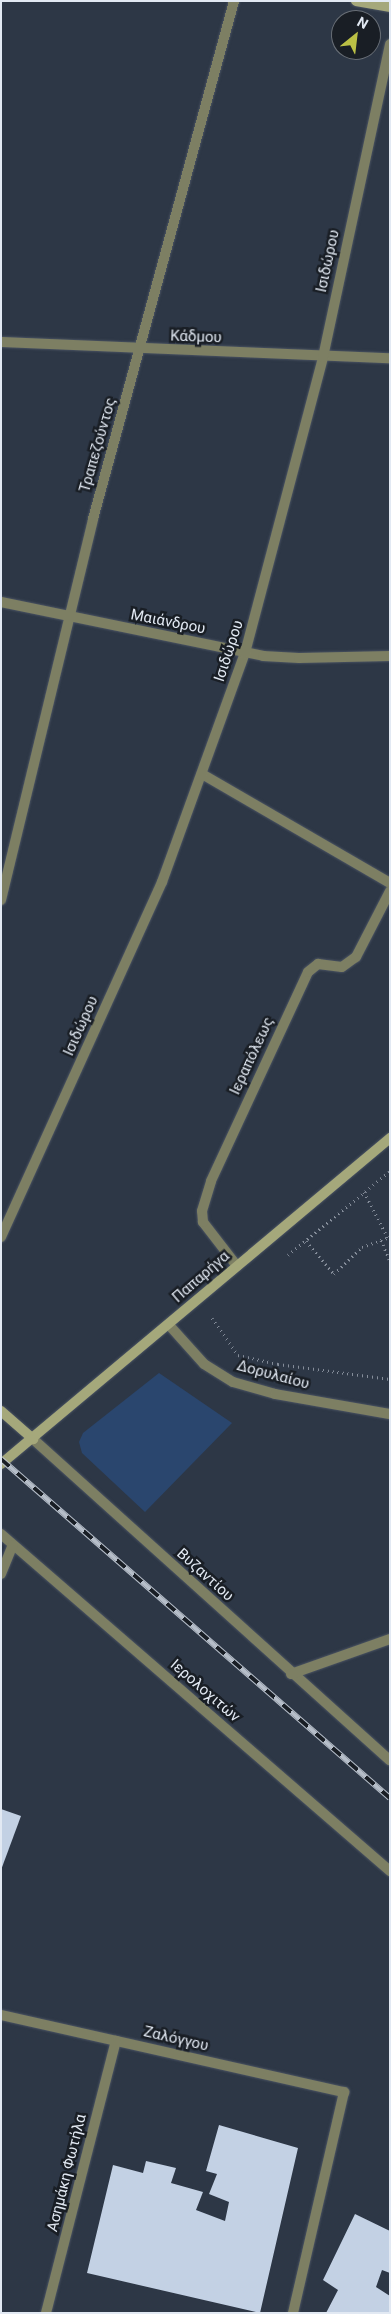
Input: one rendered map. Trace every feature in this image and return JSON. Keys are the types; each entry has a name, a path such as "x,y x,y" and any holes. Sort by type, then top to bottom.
{"street":[{"name":"Τραπεζούντος","path":"1,900 69,617 234,1"},
{"path":"356,1 390,7"},
{"name":"Ισιδώρου","path":"1,1237 162,882 245,653 323,357 390,44"},
{"name":"Κάδμου","path":"1,342 140,350 390,358"},
{"name":"Μαιάνδρου","path":"1,602 245,653 299,658 390,656"},
{"path":"202,774 390,883"},
{"name":"Ιεραπόλεως","path":"237,1266 203,1222 202,1211 211,1181 308,972 318,964 342,967 356,956 390,891"},
{"name":"Παπαρήγα","path":"1,1464 390,1138"},
{"name":"Δορυλαίου","path":"169,1325 204,1364 233,1382 275,1394 390,1414"},
{"name":"Βυζαντίου","path":"1,1411 291,1674 390,1760"},
{"name":"Ιερολοχιτών","path":"1,1534 390,1871"},
{"path":"1,1574 13,1545"},
{"path":"291,1674 390,1639"},
{"name":"Ζαλόγγου","path":"1,2015 344,2092 293,2313"},
{"name":"Ασημάκη Φωτήλα","path":"46,2313 116,2041"}],"path":[{"path":"284,1259 390,1171"},
{"path":"306,1240 334,1274 362,1247 371,1241 389,1237 364,1192"},
{"path":"381,1240 390,1261"},
{"path":"218,1313 210,1319 238,1355 278,1364 390,1379"}],"shaded area":[{"path":"159,1373 232,1423 145,1512 82,1453 79,1442 83,1433"}],"building":[{"path":"1,1809 21,1816 1,1870"},
{"path":"219,2125 298,2148 260,2313 87,2273 113,2165 143,2173 146,2161 176,2168 171,2183 203,2192 196,2210 225,2221 229,2202 209,2194 217,2174 206,2171"},
{"path":"355,2214 390,2231 390,2273 382,2270 376,2287 390,2296 390,2313 326,2313 338,2290 323,2280"}],"railway":[{"path":"1,1459 390,1798"}]}
